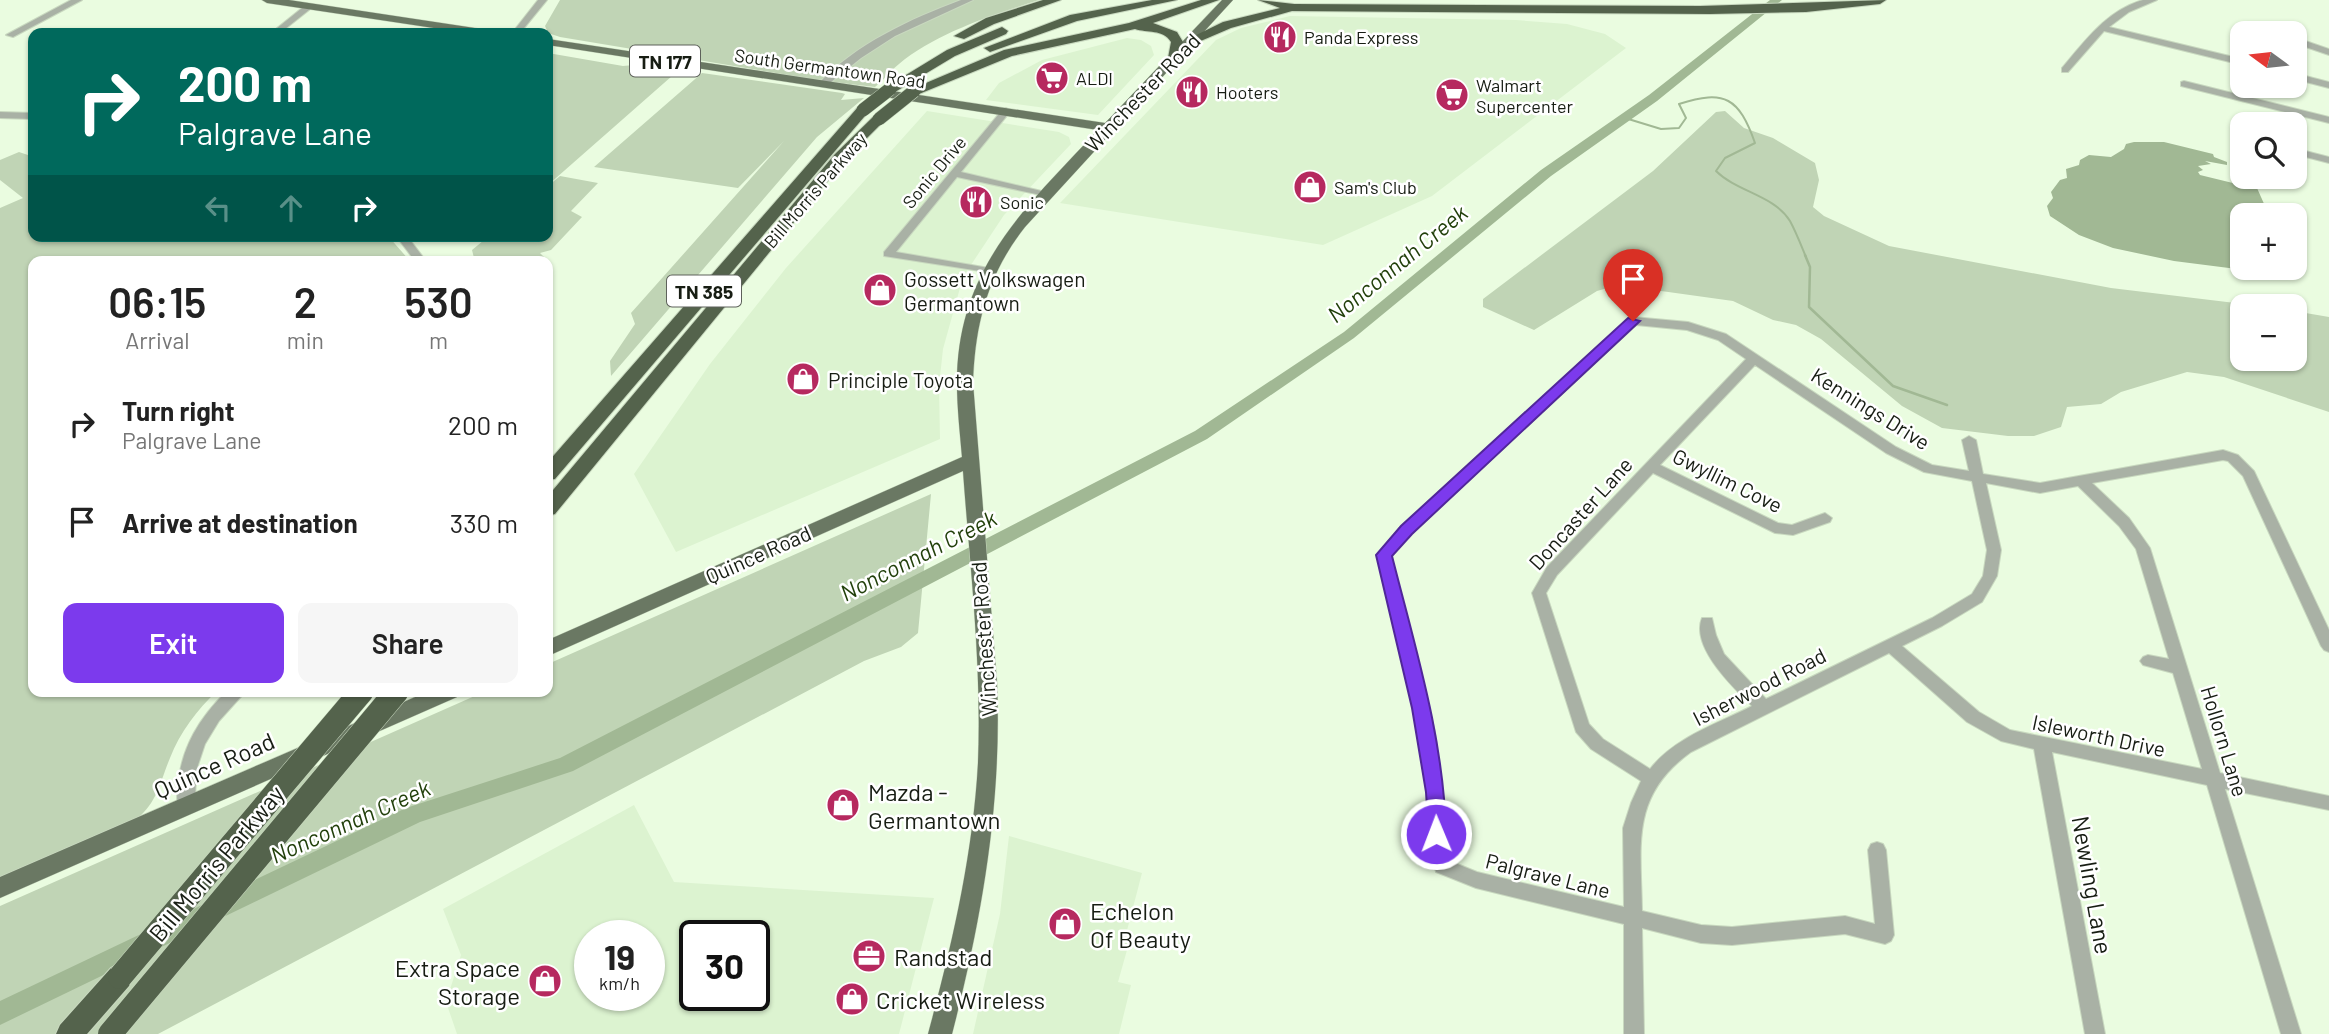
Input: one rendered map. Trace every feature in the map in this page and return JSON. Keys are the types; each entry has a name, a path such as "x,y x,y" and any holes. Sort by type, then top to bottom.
{"highway":[{"path":"890,89 906,68 936,49 990,20 1055,0"},
{"name":"Bill Morris Parkway","path":"553,468 847,125 863,110 890,89 951,53 990,36 1055,14 1115,0"},
{"name":"Bill Morris Parkway","path":"553,503 840,157 879,119 957,63 994,46 1074,18 1171,0"},
{"path":"914,92 1008,53 1132,26 1213,0"},
{"path":"1264,0 1294,8 1822,6 1880,0"},
{"path":"1469,0 1711,6 1766,0"},
{"path":"1620,0 1711,6"},
{"path":"1192,40 1250,18 1318,8"},
{"path":"1132,26 1154,27 1173,35 1177,42 1174,58"},
{"name":"Bill Morris Parkway","path":"69,1034 357,697"},
{"name":"Bill Morris Parkway","path":"110,1034 392,697"}],"main road":[{"path":"270,0 455,28"},
{"name":"Winchester Road","path":"940,1034 961,957 982,830 989,728 965,383 967,349 974,314 989,271 1009,238 1107,127 1228,0"},
{"name":"South Germantown Road","path":"553,44 1107,127"},
{"name":"Quince Road","path":"553,646 969,461"},
{"name":"Quince Road","path":"0,888 436,697"}],"street":[{"path":"10,35 78,0"},
{"path":"520,28 543,0"},
{"path":"823,84 862,51 893,31 970,0"},
{"path":"2065,70 2102,28 2123,11 2152,0"},
{"path":"281,28 310,6"},
{"path":"2102,28 2230,59"},
{"path":"2307,44 2329,52"},
{"path":"2307,79 2329,85"},
{"path":"2184,84 2329,120"},
{"name":"Sonic Drive","path":"989,271 888,254 1006,111"},
{"path":"0,115 28,116"},
{"path":"2307,155 2329,160"},
{"path":"956,174 1046,195"},
{"path":"406,242 417,256"},
{"name":"Kennings Drive","path":"1633,321 1681,325 1708,331 1754,358 1891,450 1929,469 1980,480 2040,488 2223,455 2241,464 2249,474 2329,646"},
{"name":"Palgrave Lane","path":"1632,918 1476,880 1442,866 1436,834 1436,792 1421,708 1384,555 1406,530 1633,321"},
{"name":"Doncaster Lane","path":"1652,779 1597,744 1582,727 1539,593 1552,571 1754,358"},
{"name":"Isherwood Road","path":"1634,1034 1632,828 1639,803 1652,779 1667,761 1685,747 1972,603 1987,584 1994,550 1969,440"},
{"name":"Gwyllim Cove","path":"1651,466 1775,528 1793,530 1825,518"},
{"name":"Hollorn Lane","path":"2081,481 2124,522 2143,548 2216,780 2291,1034"},
{"path":"1707,622 1711,644 1721,662 1763,706"},
{"name":"Isleworth Drive","path":"1890,645 1985,725 2007,736 2329,803"},
{"path":"2148,661 2181,668"},
{"path":"186,806 185,776 196,741 218,709 231,697"},
{"name":"Newling Lane","path":"2042,745 2095,1034"},
{"path":"1632,918 1690,932 1723,936 1845,925 1885,935 1877,850"}],"shaded area":[{"path":"560,0 1039,0 985,18 929,43 899,64 875,87 560,37 553,35 553,28 545,26"},
{"path":"1290,16 1516,20 1567,24 1605,34 1626,48 1432,196 1323,245 1060,203 1216,40 1241,28"},
{"path":"1127,38 1141,40 1151,46 1154,55 1098,115 986,100 999,83 1042,60"},
{"path":"553,54 623,66 650,66 669,72 672,76 553,181"},
{"path":"702,73 845,94 841,100 864,98 817,137 611,376 610,361 635,324 631,313 784,141 738,188 594,167"},
{"path":"927,111 1059,132 1069,137 1071,144 1004,215 963,277 943,349 939,386 940,439 676,552 634,474 710,364 786,268"},
{"path":"1725,111 1744,128 1773,138 1815,163 1819,180 1813,207 1824,216 1889,246 2111,288 2230,302 2230,371 2307,371 2307,313 2329,317 2329,412 2224,377 2187,372 2121,392 2101,404 2067,407 2061,427 2034,436 2008,436 1942,428 1902,406 1821,339 1796,325 1773,320 1733,301 1618,285 1597,291 1534,330 1483,307 1483,299 1653,171 1716,112"},
{"path":"2164,142 2213,154 2214,157 2227,162 2227,165 2205,161 2211,164 2198,166 2203,170 2198,172 2200,175 2230,182 2230,189 2257,189 2264,203 2230,203 2230,268 2174,261 2113,248 2079,235 2050,216 2047,206 2053,198 2051,192 2060,180 2067,178 2066,169 2079,165 2080,160 2089,155 2111,157 2124,149 2126,144"},
{"path":"19,152 28,155 28,242 393,242 406,256 28,256 28,697 212,697 184,730 174,748 158,791 137,819 0,883 0,208 23,198 0,180 0,160"},
{"path":"560,176 598,183 571,211 582,217 551,250 540,253 543,256 474,256 472,250 482,242 553,242 553,182"},
{"path":"931,494 918,633 901,647 864,661 158,1034 0,1034 0,906 472,697 553,697 553,662"},
{"path":"634,805 674,882 934,898 899,1034 457,1034 446,1002 461,955 443,909"},
{"path":"1009,836 1142,873 1124,942 1129,943 1118,982 1131,985 1119,1034 973,1034 1000,914"}],"waterway":[{"name":"Nonconnah Creek","path":"0,1013 414,815 566,765 1201,435 1349,335 1546,173 1653,98 1777,0"},
{"path":"1625,118 1661,129 1679,128 1686,118 1679,104 1708,97 1728,101 1736,107 1755,143 1725,158 1716,171 1783,212 1790,221 1806,257"},
{"path":"1805,255 1810,267 1809,307 1893,386 1947,405"}],"place":[{"name":"Panda Express","path":"1280,37"},
{"name":"ALDI","path":"1052,78"},
{"name":"Hooters","path":"1192,92"},
{"name":"Walmart Supercenter","path":"1452,95"},
{"name":"Sam's Club","path":"1310,187"},
{"name":"Sonic","path":"976,202"},
{"name":"Gossett Volkswagen Germantown","path":"880,290"},
{"name":"Principle Toyota","path":"803,379"},
{"name":"Mazda - Germantown","path":"843,805"},
{"name":"Echelon Of Beauty","path":"1065,924"},
{"name":"Randstad","path":"869,956"},
{"name":"Extra Space Storage","path":"545,981"},
{"name":"Cricket Wireless","path":"852,999"}],"route":[{"path":"1436,834 1436,792 1421,708 1384,555 1406,530 1633,321"}]}
